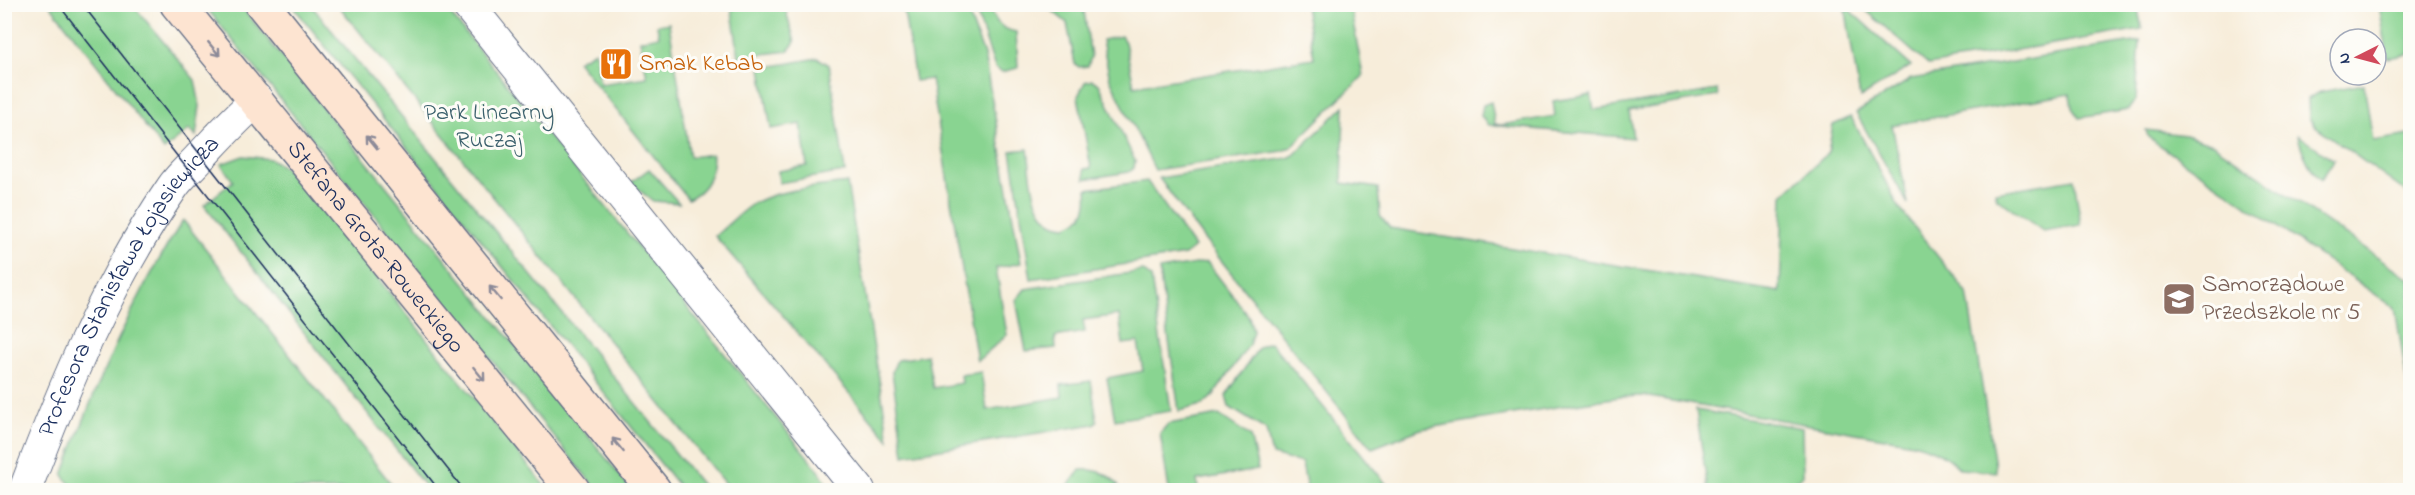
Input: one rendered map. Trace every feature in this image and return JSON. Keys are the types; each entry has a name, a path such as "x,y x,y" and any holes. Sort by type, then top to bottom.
{"main road":[{"name":"Stefana Grota-Roweckiego","path":"177,4 573,490"},
{"path":"262,4 654,490"}],"street":[{"path":"467,4 859,490"},
{"name":"Profesora Stanisława Łojasiewicza","path":"25,490 75,366 107,297 142,235 173,187 234,120 257,100"}],"green space":[{"path":"50,5 133,5 195,80 200,106 196,136 190,129 164,150"},
{"path":"204,5 240,5 632,490 597,490"},
{"path":"292,5 311,5 706,490 682,490"},
{"name":"Park Linearny Ruczaj","path":"338,5 443,5 820,472 830,490 730,490"},
{"path":"731,5 785,8 795,42 788,51 739,57"},
{"path":"903,5 965,5 984,55 1021,263 996,268 1007,335 977,361 931,79 915,81"},
{"path":"974,5 991,5 998,23 1016,32 1018,68 1002,72 995,68"},
{"path":"1045,5 1083,5 1091,57 1088,66 1079,67 1075,64 1067,23"},
{"path":"1305,5 1350,5 1363,76 1291,147 1283,151 1155,170 1110,79 1102,40 1121,36 1125,42 1134,86 1314,58"},
{"path":"1860,5 2137,5 2142,29 1928,65"},
{"path":"2379,5 2410,5 2410,54 2388,58 2388,27 2383,27"},
{"path":"1845,6 1911,66 1860,98"},
{"path":"669,23 690,157 712,154 712,168 708,181 700,191 688,199 577,61 595,51 600,84 647,77 640,40 659,36 657,25"},
{"path":"2140,41 2136,99 2128,110 2079,118 2072,108 2070,94 1892,125 1908,204 1856,113 1911,79"},
{"path":"818,58 829,65 845,172 779,183 778,171 807,166 801,124 771,129 761,68"},
{"path":"1092,80 1099,84 1135,161 1134,168 1129,172 1085,179 1084,169 1091,168 1078,96 1085,82"},
{"path":"2348,87 2364,87 2373,141 2410,135 2410,195 2314,125 2309,118 2308,99 2320,92"},
{"path":"1717,90 1718,96 1629,111 1633,138 1489,125 1481,116 1483,105 1491,102 1495,124 1501,125 1555,116 1553,101 1591,95 1594,110"},
{"path":"1344,106 1342,183 1378,188 1380,216 1390,228 1780,292 1783,195 1828,153 1833,125 1851,117 1900,209 1967,293 1996,472 1960,469 1938,453 1913,443 1644,396 1619,397 1421,429 1372,448 1203,238 1159,178 1288,158 1294,155"},
{"path":"2146,130 2185,135 2213,144 2410,279 2410,400 2395,308 2148,137"},
{"path":"2298,135 2334,160 2321,180 2306,159"},
{"path":"1028,149 1035,197 1045,217 1054,223 1066,226 1082,216 1087,202 1087,189 1147,181 1194,247 1185,255 1031,279 1011,151"},
{"path":"243,156 271,159 294,174 548,490 428,490 204,205 233,181 221,164"},
{"path":"649,169 679,203 653,201 630,183"},
{"path":"2074,179 2081,225 2043,231 1997,198 1995,192"},
{"path":"847,183 889,440 715,236 751,205 772,195"},
{"path":"183,220 396,490 79,490 71,486 63,475 88,409 131,312"},
{"path":"1207,262 1249,317 1253,331 1249,345 1213,396 1202,405 1179,411 1159,270"},
{"path":"1143,271 1151,278 1171,411 1115,420 1107,378 1143,371 1138,342 1123,344 1119,315 1083,320 1085,332 1055,337 1056,348 1026,351 1016,300 1025,289"},
{"path":"1269,343 1273,345 1391,490 1307,490 1302,463 1272,455 1266,430 1229,407 1226,396 1259,347"},
{"path":"927,355 933,388 962,383 961,375 981,372 987,410 1062,397 1061,385 1091,381 1097,421 1094,424 904,455 892,372 897,360"},
{"path":"1696,410 1802,428 1803,475 1783,490 1708,490"},
{"path":"1219,415 1250,436 1258,470 1197,480 1198,490 1169,490 1160,433 1168,424"},
{"path":"1080,470 1102,473 1119,486 1093,490 1065,490"}],"tram line":[{"path":"58,4 439,490"},
{"path":"82,4 464,490"}],"place":[{"name":"Smak Kebab","path":"616,64"},
{"name":"Samorządowe Przedszkole nr 5","path":"2179,299"}]}
